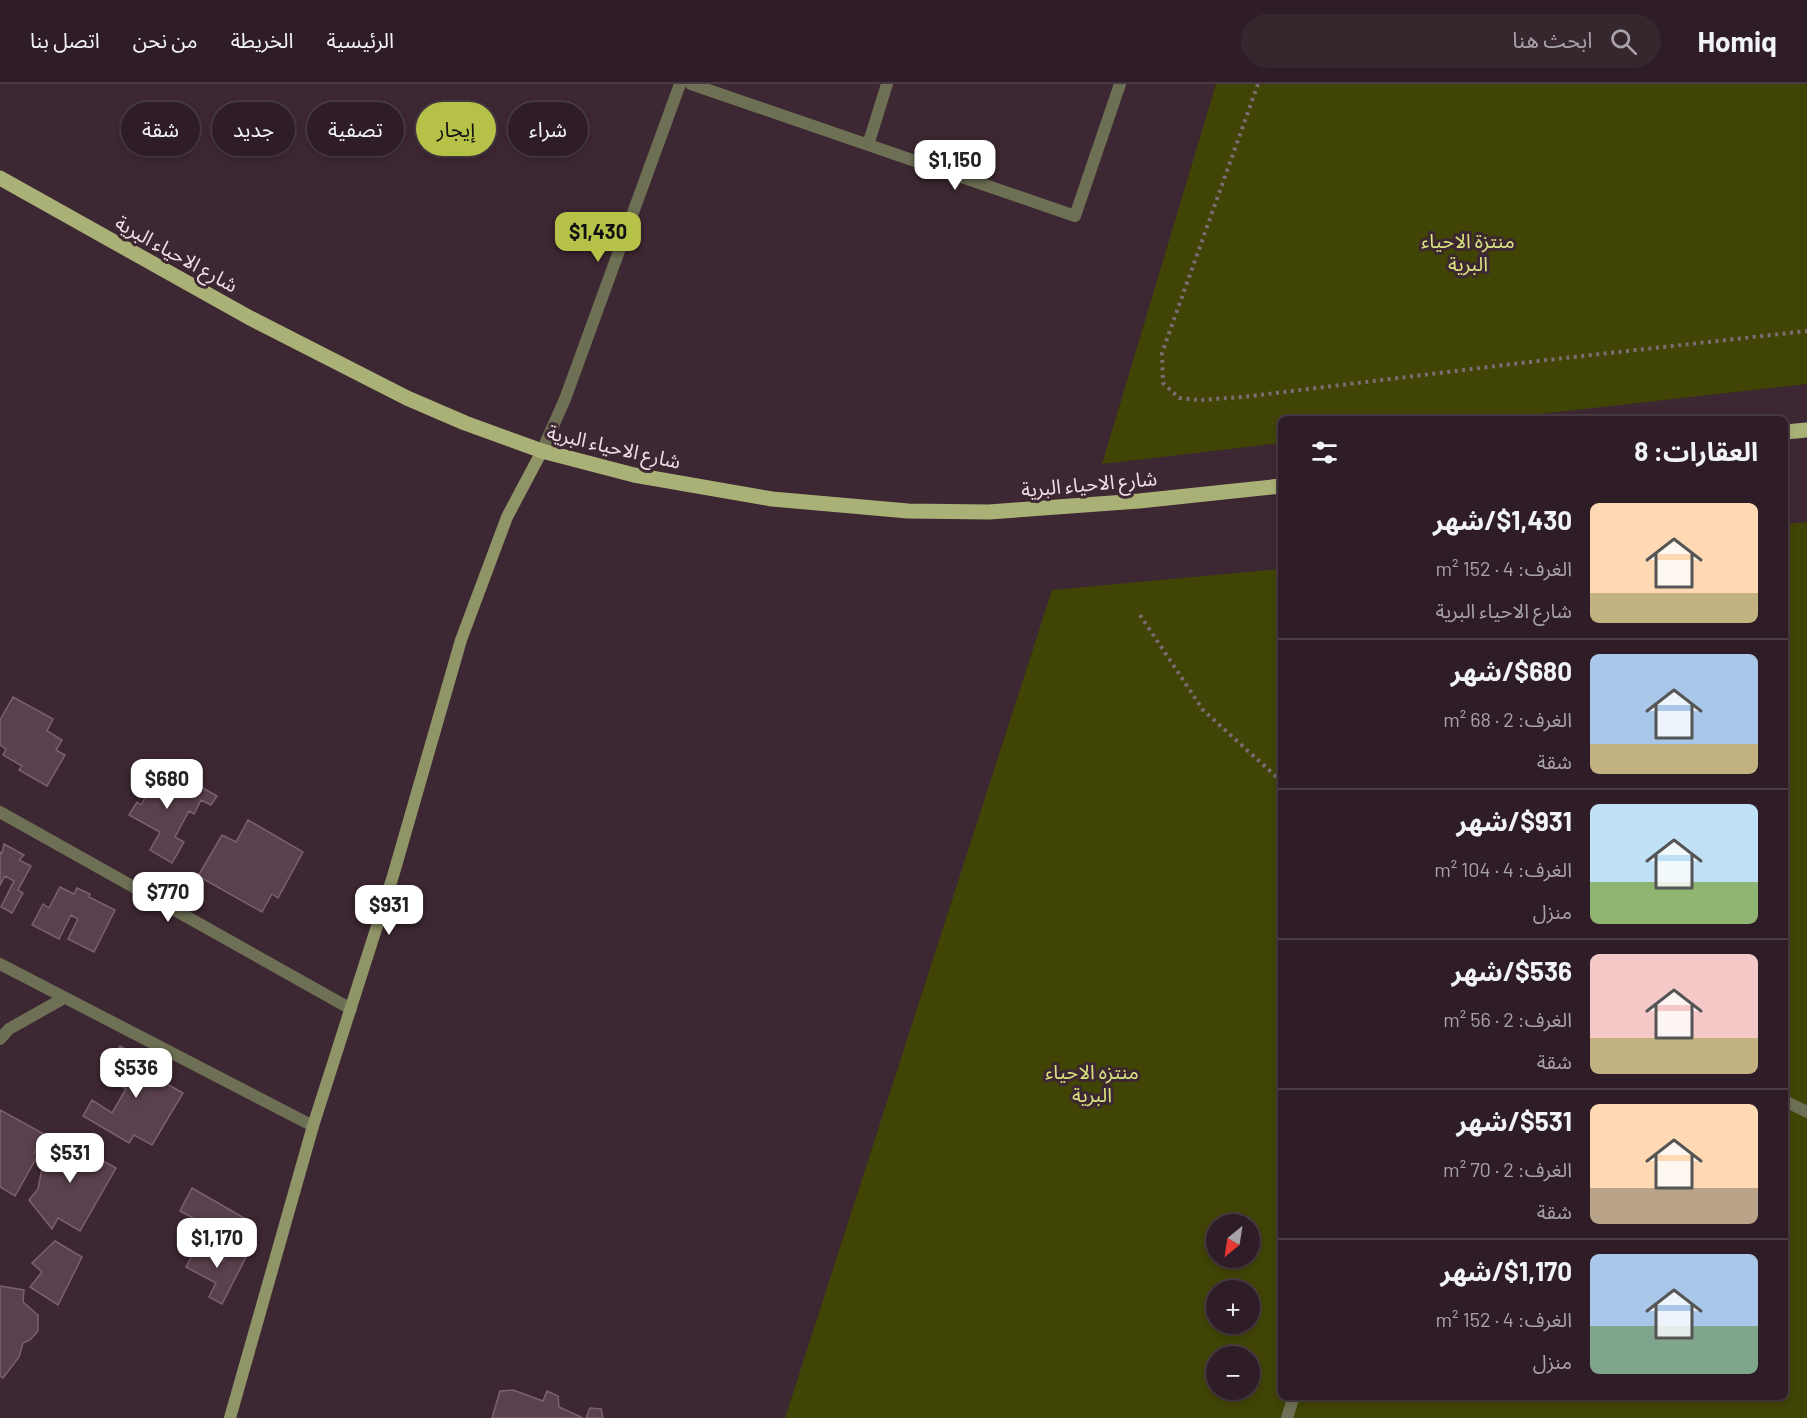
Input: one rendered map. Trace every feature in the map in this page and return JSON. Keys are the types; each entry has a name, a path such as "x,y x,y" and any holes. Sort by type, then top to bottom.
{"main road":[{"name":"شارع الاحياء البرية","path":"0,178 250,318 386,387 465,423 542,452 634,475 772,499 908,511 989,512 1139,501 1278,486"},
{"path":"1788,432 1807,430"}],"street":[{"path":"230,1418 313,1126 393,876 461,640 507,518 542,452 565,399 680,84"},
{"path":"691,84 1075,216 1120,84"},
{"path":"868,145 887,84"},
{"path":"0,812 351,1009"},
{"path":"0,964 313,1126"},
{"path":"0,1039 9,1029 64,998"},
{"path":"1788,1102 1807,1112"},
{"path":"1287,1418 1293,1400"}],"path":[{"path":"1258,84 1162,353 1163,383 1179,398 1200,400 1243,397 1807,331"},
{"path":"1140,615 1203,710 1278,778"}],"green space":[{"name":"منتزة الاحياء البرية","path":"1216,84 1807,84 1807,384 1521,416 1278,416 1278,443 1102,464"},
{"name":"منتزه الاحياء البرية","path":"1807,522 1807,1418 785,1418 1052,590 1278,569 1278,1400 1788,1400 1788,524"}],"building":[{"path":"13,697 53,719 47,731 62,740 56,750 65,755 47,786 19,770 22,766 3,755 6,749 0,745 0,720"},
{"path":"149,763 169,774 165,781 190,795 196,784 217,796 211,805 201,800 194,814 189,811 175,837 184,842 172,863 150,850 160,832 129,815 137,802 141,805 148,792 137,785"},
{"path":"248,820 303,852 278,898 272,894 262,912 198,876 222,835 236,842"},
{"path":"4,844 24,855 19,860 31,866 18,890 23,893 12,913 1,907 14,881 5,876 0,885 0,852 2,853"},
{"path":"60,887 74,894 77,888 115,910 94,952 68,939 78,919 71,915 59,939 32,925 43,904 49,908"},
{"path":"120,1046 171,1076 167,1084 183,1093 152,1145 134,1135 129,1143 83,1116 92,1100 112,1113 126,1089 103,1076"},
{"path":"0,1110 44,1134 34,1153 38,1155 15,1196 0,1187"},
{"path":"59,1136 116,1168 80,1231 58,1218 52,1229 29,1200 38,1189 43,1163"},
{"path":"192,1188 246,1219 229,1251 199,1234 204,1224 180,1211"},
{"path":"55,1241 82,1257 58,1305 30,1287 42,1272 32,1263"},
{"path":"209,1244 214,1249 212,1259 215,1264 218,1258 224,1261 231,1247 247,1255 222,1304 209,1297 216,1283 186,1267 197,1246"},
{"path":"0,1286 24,1290 23,1302 38,1315 38,1331 30,1340 23,1343 19,1357 3,1378 0,1376"},
{"path":"513,1390 543,1401 547,1391 558,1396 559,1407 583,1418 492,1418 500,1391"},
{"path":"590,1408 601,1409 603,1418 586,1418"}]}
